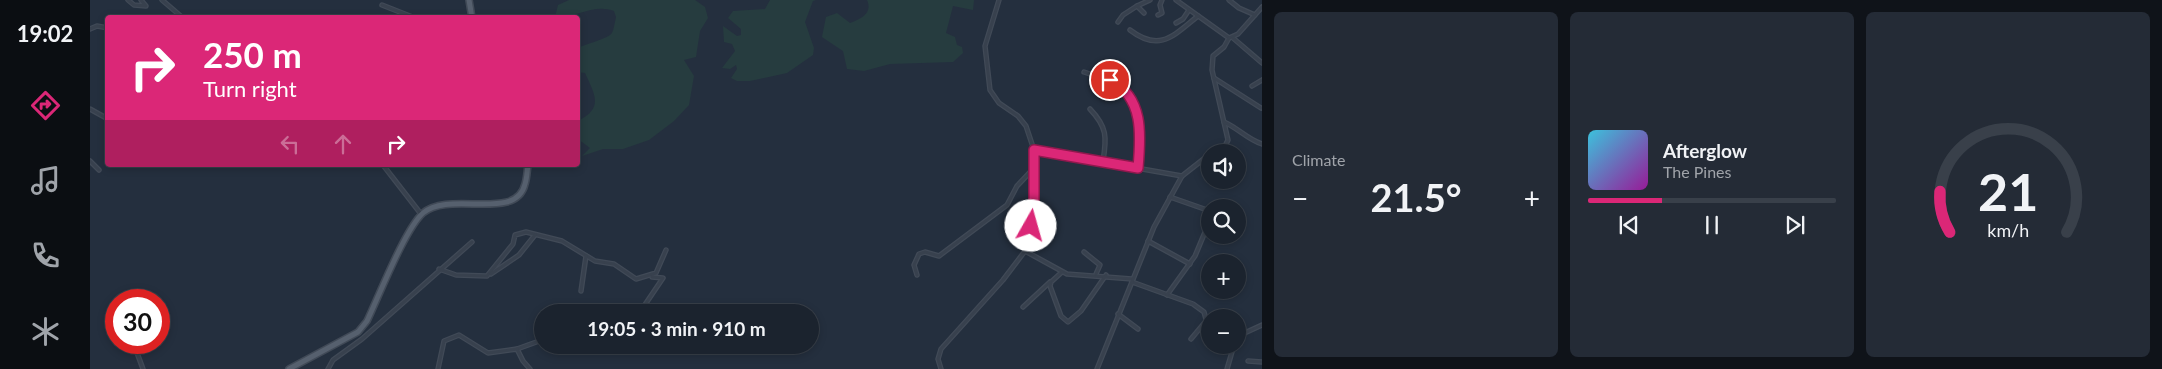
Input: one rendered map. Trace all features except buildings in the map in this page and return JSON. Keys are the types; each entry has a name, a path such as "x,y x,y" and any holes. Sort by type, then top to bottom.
{"main road":[{"path":"469,0 472,15"},
{"path":"289,369 358,332 367,321 409,231 430,208 447,203 495,205 511,202 525,186 528,167"}],"street":[{"path":"128,0 134,5 146,6 141,0"},
{"path":"162,0 180,15"},
{"path":"941,369 938,359 941,349 1025,251 1034,210 1034,150 1026,126 1018,116 999,103 990,90 985,46 999,0"},
{"path":"1118,22 1123,15 1150,0"},
{"path":"1158,15 1162,13 1160,5 1162,0"},
{"path":"1176,0 1231,38 1262,63"},
{"path":"1229,0 1239,8 1255,15"},
{"path":"382,5 407,15"},
{"path":"1137,6 1144,13"},
{"path":"1226,144 1227,132 1214,78 1213,56 1224,48 1231,38 1262,7"},
{"path":"1176,23 1183,19 1190,10"},
{"path":"1130,30 1148,41 1166,38 1178,33 1198,16"},
{"path":"90,29 97,26 105,27"},
{"path":"1084,72 1115,83 1130,96 1136,109 1140,140 1138,168"},
{"path":"1214,78 1261,108"},
{"path":"1252,86 1262,80"},
{"path":"1090,108 1104,126 1105,142 1102,162"},
{"path":"90,109 105,117"},
{"path":"1224,122 1262,144"},
{"path":"1034,150 1182,176"},
{"path":"90,161 99,170"},
{"path":"1097,369 1148,242 1170,197 1182,176 1201,161"},
{"path":"385,167 422,215"},
{"path":"918,275 914,265 919,254 925,252 934,256 946,252 960,238 1007,205 1018,186 1034,168"},
{"path":"1170,197 1201,208"},
{"path":"490,275 498,260 513,244 514,235 526,232 562,241 595,261 614,264 632,278 639,280 649,277 658,271 666,250"},
{"path":"439,269 456,275 479,277 490,275 519,255 537,236"},
{"path":"1167,294 1190,264 1201,240"},
{"path":"328,369 334,360 362,339 439,269 472,242"},
{"path":"1148,242 1190,264"},
{"path":"1025,251 1067,274 1106,276 1132,280 1201,309"},
{"path":"1084,252 1100,266 1095,275"},
{"path":"581,291 586,256"},
{"path":"1023,307 1062,272"},
{"path":"1051,282 1051,290 1057,309 1068,322 1087,304 1106,276"},
{"path":"645,304 663,278 649,277"},
{"path":"1118,314 1138,329"},
{"path":"1246,332 1262,325"},
{"path":"1191,339 1201,328"},
{"path":"358,332 362,339"},
{"path":"438,369 444,341 459,335 488,353 517,349 534,343"},
{"path":"517,349 530,369"},
{"path":"137,354 143,369"},
{"path":"1227,369 1231,354"},
{"path":"1248,361 1262,362"}],"green space":[{"path":"569,0 695,0 705,7 708,18 700,31 696,57 684,60 694,76 689,105 674,121 649,140 623,149 603,149 582,156 590,148 580,140 580,120 591,111 595,100 585,73 580,72 580,47 610,35 613,31 616,17 614,11 607,9 570,15 556,15 558,5"},
{"path":"770,0 816,0 813,1 805,22 814,48 813,55 787,73 750,81 737,81 731,78 737,69 736,65 730,69 722,68 735,51 732,44 724,42 723,26 737,36 741,35 741,29 728,18 733,11 765,9"},
{"path":"867,0 974,0 973,10 953,6 946,33 955,37 957,45 962,47 963,53 953,62 890,64 864,71 847,69 843,51 822,37 826,17 837,13 850,23 865,15 868,9"}],"route":[{"path":"1031,226 1034,210 1034,150 1138,168 1140,140 1135,105 1126,90 1110,80"}]}
